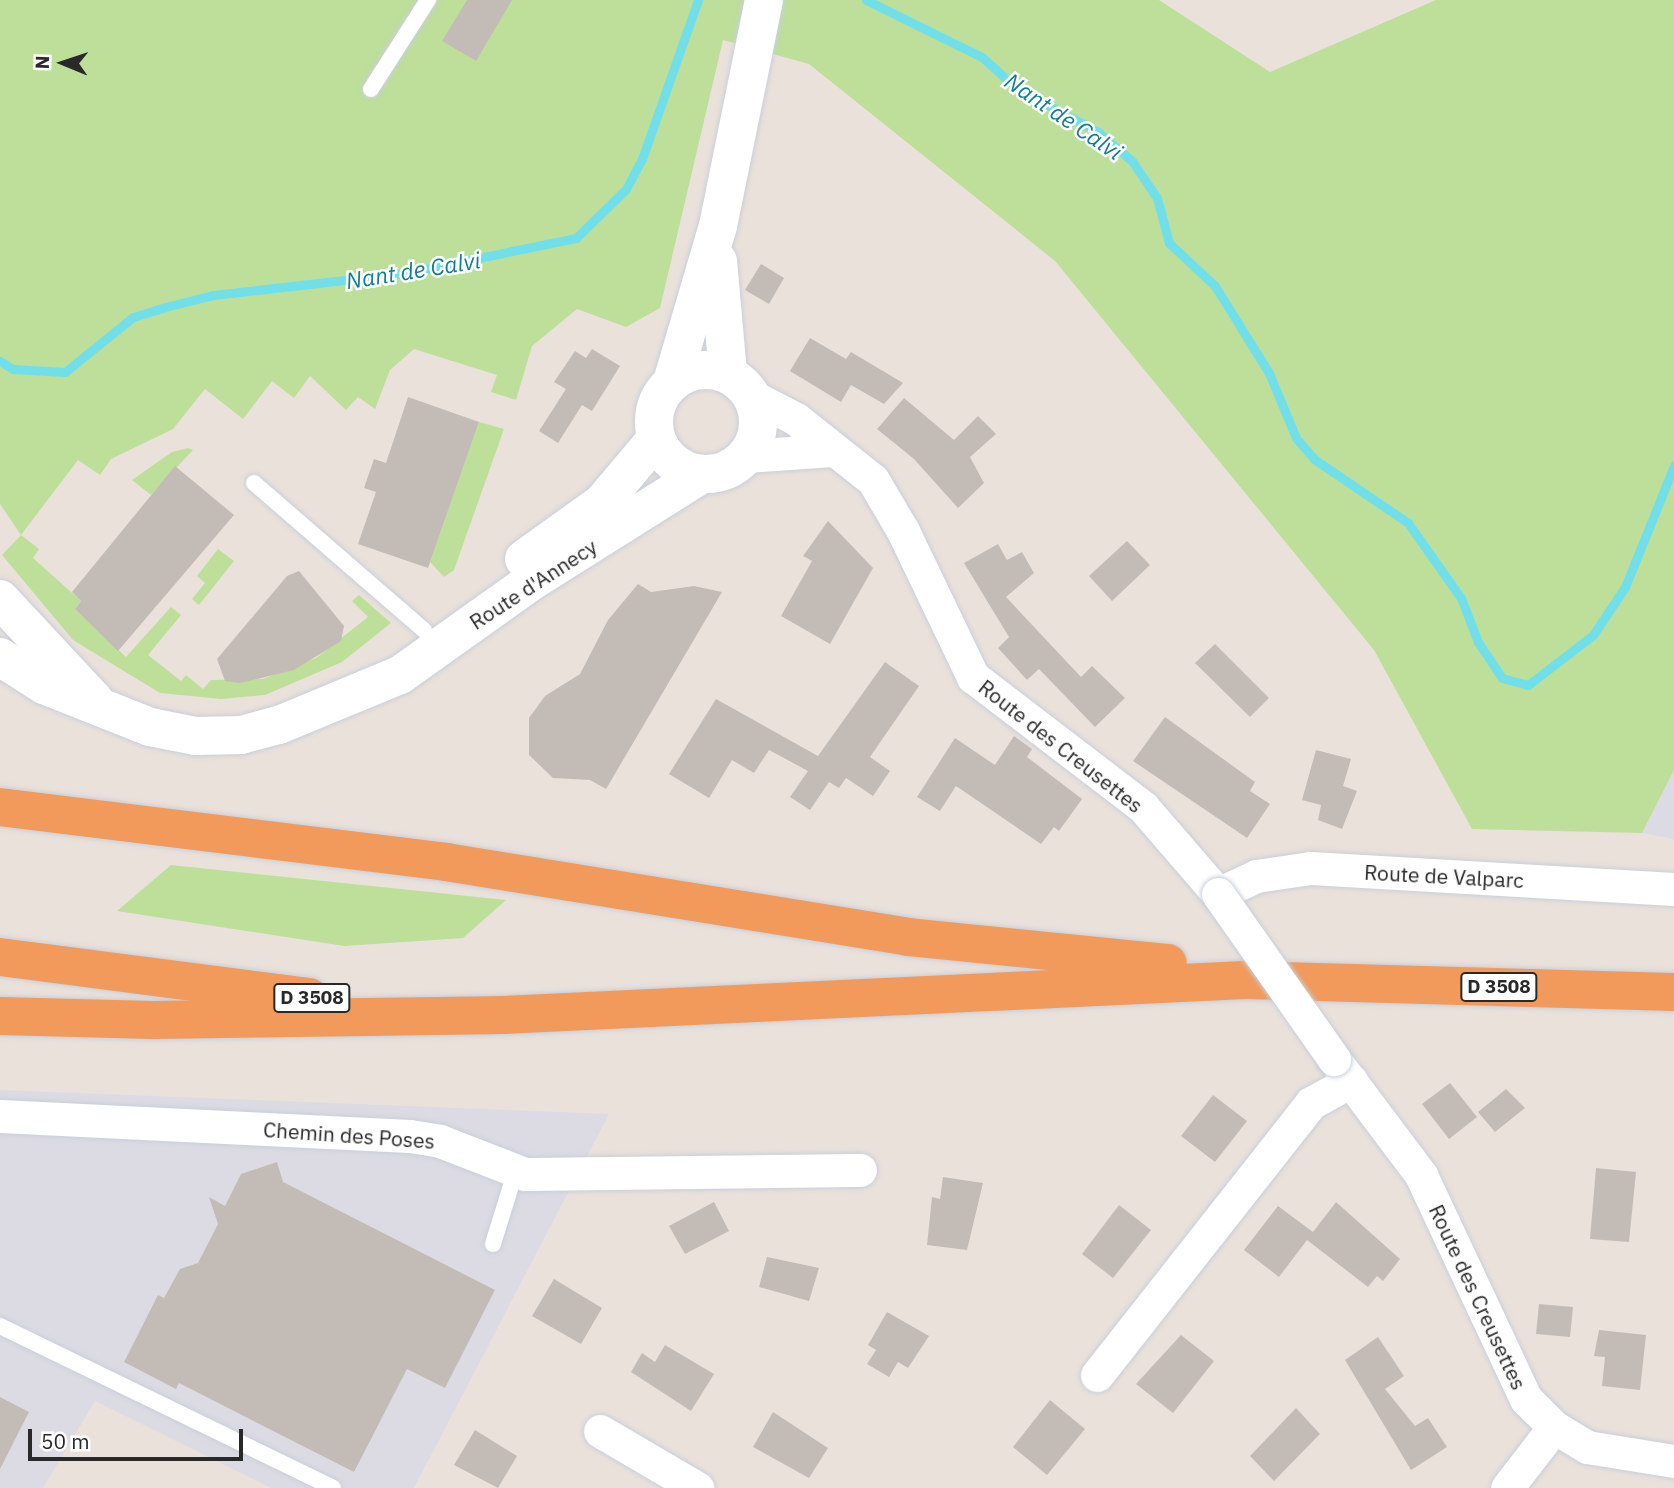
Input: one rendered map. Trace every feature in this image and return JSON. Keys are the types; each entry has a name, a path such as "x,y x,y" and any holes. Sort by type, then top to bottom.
{"highway":[{"path":"0,807 446,862 908,937 1358,982"},
{"name":"D 3508","path":"0,957 281,995 626,1009 1081,985 1358,982 1674,992"},
{"path":"0,1016 360,1018 626,1009"}],"main road":[{"path":"718,226 721,327 757,437 746,456 726,471 700,475 673,463 656,439 653,418 672,382 718,226 764,0"},
{"path":"672,382 709,369 740,385"},
{"name":"Route d'Annecy","path":"364,689 396,651 602,503 656,439"},
{"name":"Route d'Annecy","path":"0,657 44,685 150,727 196,736 241,735 344,701 364,689 400,676 532,581 700,475"},
{"name":"Route d'Annecy","path":"0,599 104,710"}],"street":[{"name":"Route des Creusettes","path":"740,385 796,419 832,450 863,470 886,500 973,677 1143,807 1218,894 1342,1070 1421,1175 1511,1377 1554,1427 1587,1447 1674,1461"},
{"path":"746,456 832,450"},
{"name":"Route de Valparc","path":"1218,894 1256,876 1310,868 1674,889"},
{"path":"1097,1375 1311,1103 1342,1070"},
{"name":"Chemin des Poses","path":"0,1116 410,1136 464,1149 515,1173 860,1170"},
{"path":"1507,1488 1554,1427"},
{"path":"600,1431 697,1488"}],"lane":[{"path":"371,89 428,0"},
{"path":"254,483 424,630"},
{"path":"493,1244 515,1173"},
{"path":"0,1326 333,1488"}],"shaded area":[{"path":"1674,770 1674,839 1642,833"},
{"path":"0,1090 609,1114 414,1488 271,1488 95,1401 43,1488 0,1488"}],"green space":[{"path":"0,0 1159,0 1270,72 1436,0 1674,0 1674,770 1642,833 1472,829 1374,650 1055,261 809,64 723,40 660,308 626,327 577,309 532,346 516,400 491,392 497,375 414,349 390,370 375,409 358,397 346,410 310,376 294,398 272,381 243,419 205,389 173,429 111,459 100,475 78,460 21,535 0,504"},
{"path":"479,422 504,429 454,570 444,577 430,562"},
{"path":"188,448 193,450 151,495 132,480 172,452"},
{"path":"21,535 39,549 33,558 81,601 75,609 126,657 171,607 181,615 148,655 181,681 186,675 203,689 211,680 263,679 316,658 368,617 352,601 359,595 391,623 342,662 265,695 221,699 160,693 73,640 2,555"},
{"path":"218,549 234,561 199,605 192,599 205,583 197,576"},
{"path":"171,865 506,900 463,938 344,946 117,911"}],"building":[{"path":"467,0 512,0 476,61 442,41"},
{"path":"761,264 784,278 769,304 745,290"},
{"path":"810,338 846,359 851,352 903,383 884,404 851,385 841,402 790,371"},
{"path":"592,349 620,366 592,411 582,405 558,443 539,431 566,389 554,382 575,351 586,358"},
{"path":"408,397 479,422 428,568 358,544 376,492 364,488 374,459 386,463"},
{"path":"904,398 954,440 978,416 996,434 970,457 984,483 958,508 914,459 877,429"},
{"path":"175,466 234,515 118,651 75,609 81,601 72,592"},
{"path":"828,521 873,568 830,644 781,616 812,561 803,556"},
{"path":"1127,541 1150,565 1112,601 1089,576"},
{"path":"998,544 1007,560 1022,552 1034,573 1006,597 1081,677 1092,666 1125,698 1095,727 1039,669 1027,680 998,648 1009,637 964,563"},
{"path":"299,571 344,626 341,641 294,670 240,683 225,681 217,659 287,576"},
{"path":"638,584 651,592 694,586 722,592 606,789 590,780 553,778 529,755 529,718 545,696 580,674 608,620"},
{"path":"1215,644 1269,698 1250,717 1195,663"},
{"path":"885,662 919,686 870,757 890,771 873,796 846,778 839,788 829,782 810,810 790,797 808,771 769,750 754,773 732,760 709,798 669,774 716,699 818,756"},
{"path":"1165,717 1255,782 1250,791 1270,804 1247,838 1133,761"},
{"path":"1014,736 1032,749 1027,757 1082,799 1059,831 1054,827 1041,844 956,786 940,811 917,797 955,738 995,765"},
{"path":"1316,750 1351,759 1343,786 1357,791 1342,829 1318,820 1321,805 1302,800"},
{"path":"1450,1083 1477,1117 1449,1139 1422,1104"},
{"path":"1506,1089 1525,1108 1495,1132 1478,1112"},
{"path":"1213,1095 1247,1121 1215,1162 1181,1136"},
{"path":"277,1162 283,1182 495,1290 445,1388 407,1369 354,1472 179,1383 176,1389 124,1362 158,1295 164,1298 180,1269 198,1263 218,1224 209,1197 225,1206 241,1174"},
{"path":"1596,1168 1636,1172 1629,1242 1590,1239"},
{"path":"943,1177 983,1183 967,1250 927,1245 932,1197 940,1199"},
{"path":"714,1202 729,1231 685,1254 669,1226"},
{"path":"1336,1202 1400,1259 1383,1281 1377,1276 1368,1287 1307,1240 1279,1277 1244,1250 1278,1206 1313,1232"},
{"path":"1119,1205 1151,1230 1113,1278 1082,1254"},
{"path":"767,1257 819,1268 809,1301 759,1287"},
{"path":"554,1279 602,1308 581,1344 532,1316"},
{"path":"1539,1304 1573,1307 1570,1337 1536,1334"},
{"path":"887,1312 929,1336 908,1368 898,1362 889,1377 867,1364 876,1350 868,1345"},
{"path":"1599,1330 1646,1335 1640,1390 1602,1386 1605,1357 1594,1356"},
{"path":"1181,1335 1214,1361 1173,1413 1136,1384"},
{"path":"1378,1337 1404,1376 1385,1389 1415,1426 1428,1418 1447,1447 1411,1470 1345,1360"},
{"path":"665,1345 714,1374 691,1411 631,1372 642,1353 655,1362"},
{"path":"0,1397 29,1412 0,1469"},
{"path":"1050,1400 1085,1429 1047,1475 1013,1447"},
{"path":"1296,1408 1320,1434 1274,1481 1250,1456"},
{"path":"773,1412 828,1448 809,1478 753,1447"},
{"path":"475,1430 517,1456 498,1488 454,1465"}],"waterway":[{"name":"Nant de Calvi","path":"0,361 13,369 65,372 133,317 169,306 213,295 405,273 576,238 626,189 642,159 698,0"},
{"name":"Nant de Calvi","path":"866,0 982,57 1015,87 1098,132 1132,161 1157,198 1169,243 1215,286 1269,373 1296,438 1314,459 1408,523 1461,598 1478,642 1502,678 1528,685 1593,635 1625,587 1674,466"}]}
